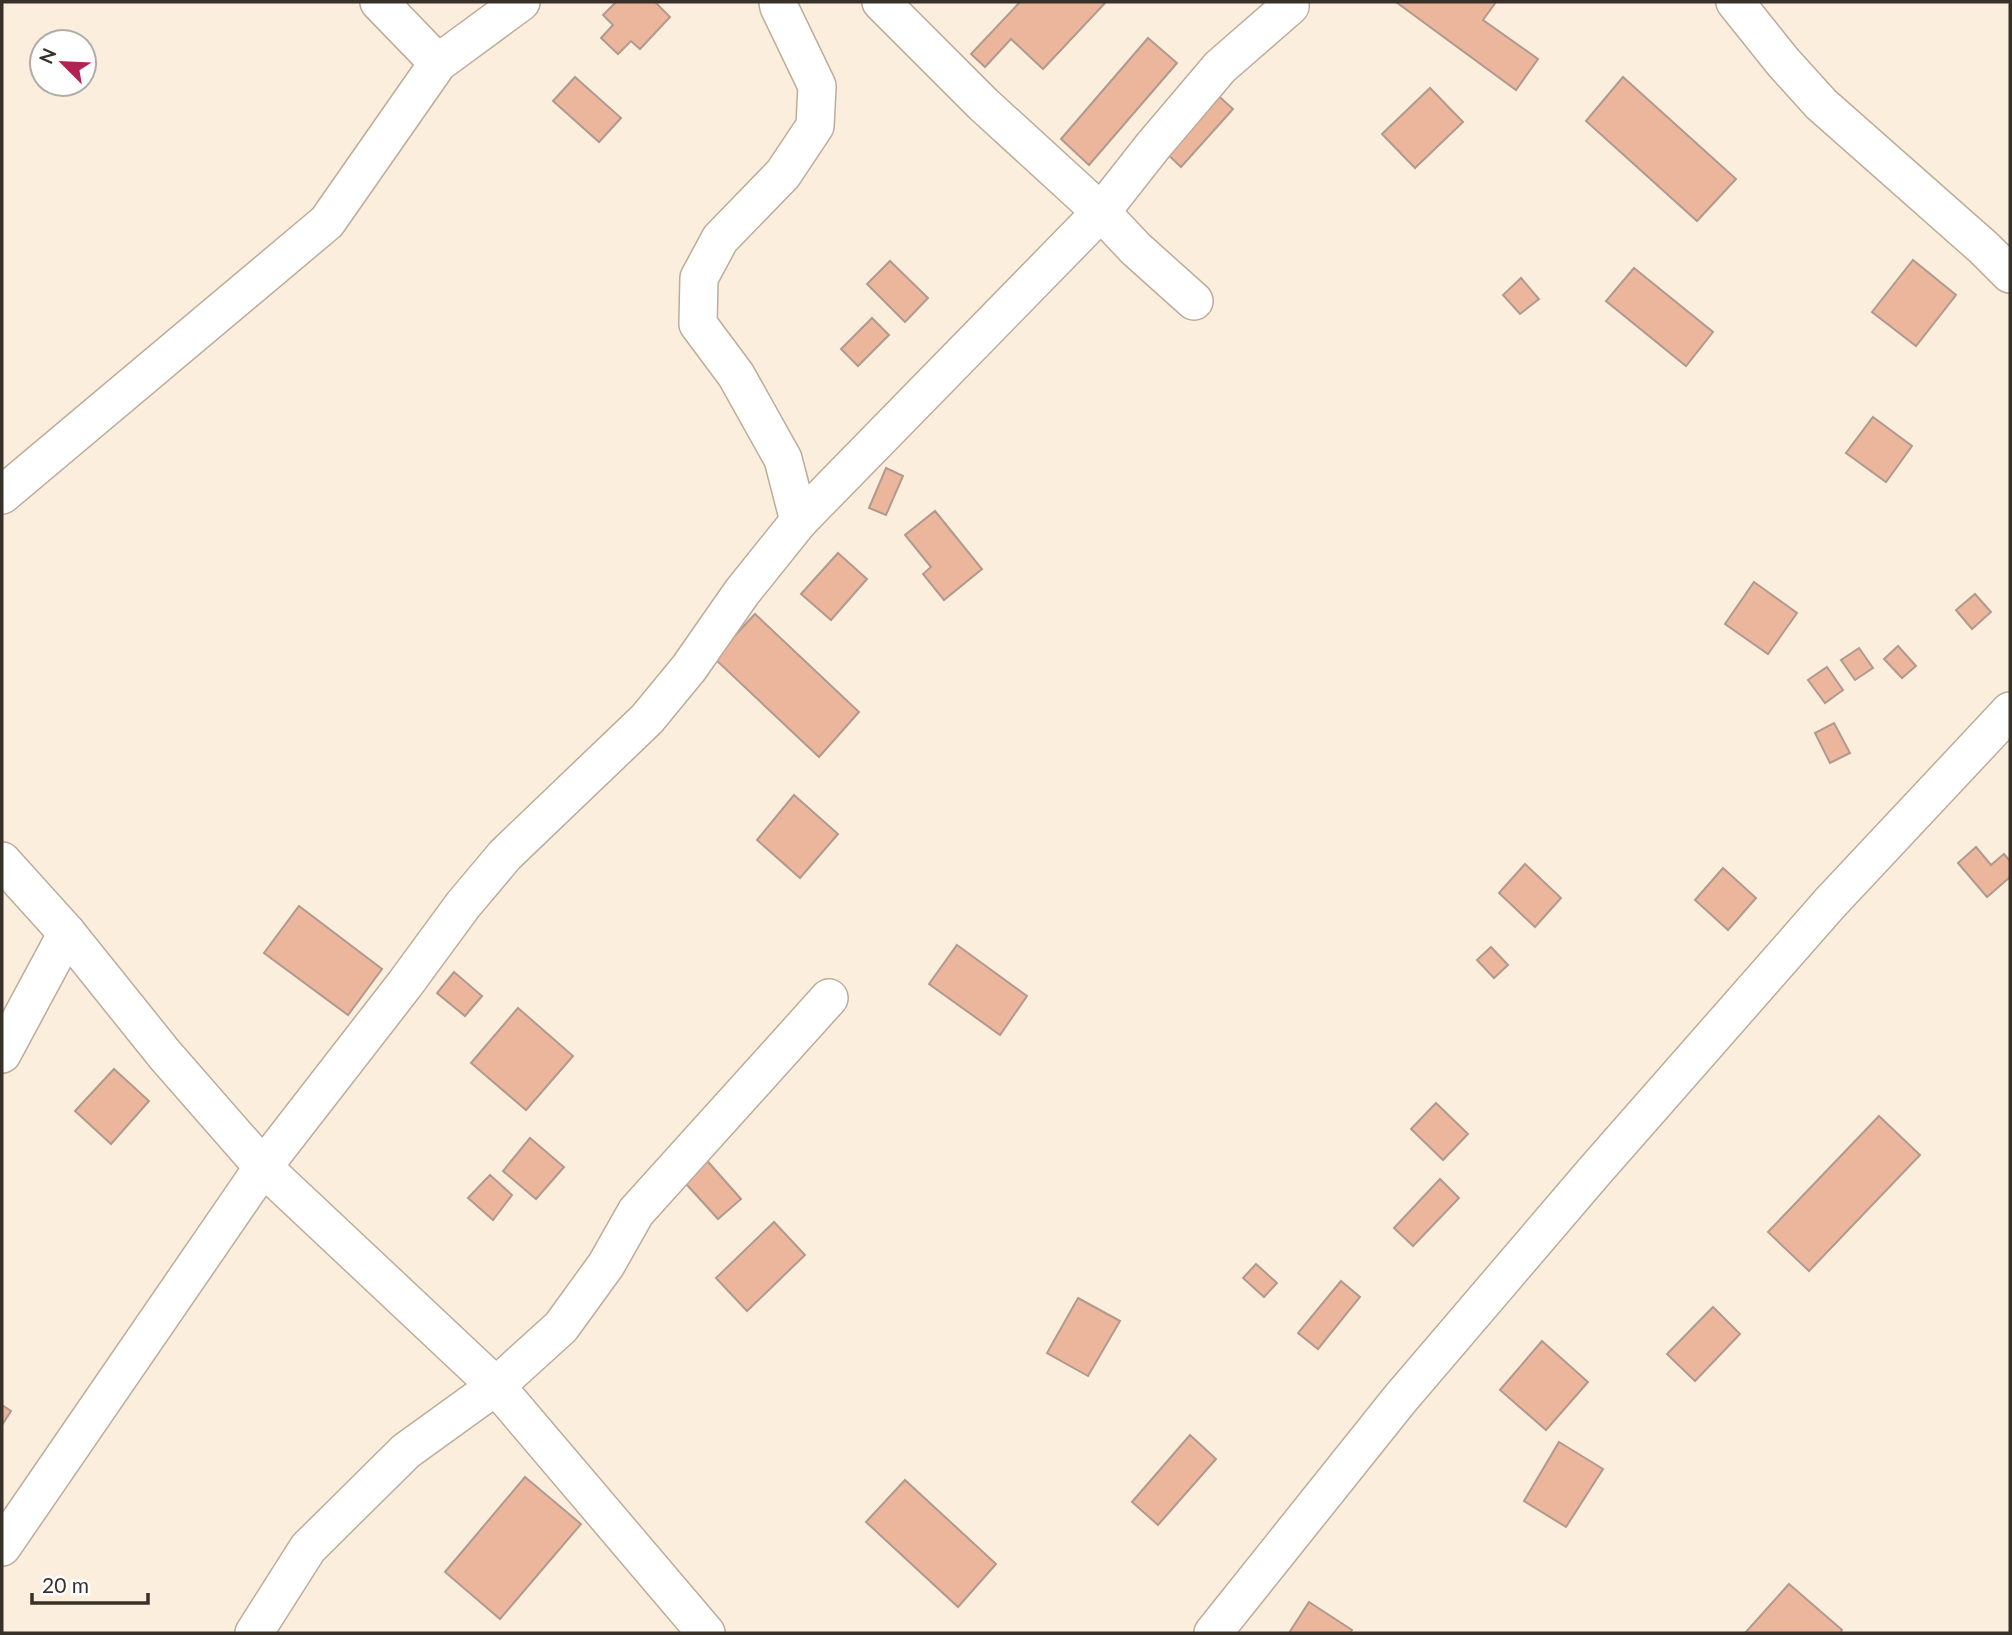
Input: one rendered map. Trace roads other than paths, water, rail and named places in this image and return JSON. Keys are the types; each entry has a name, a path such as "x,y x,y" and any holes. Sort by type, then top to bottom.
{"street":[{"path":"379,2 438,63"},
{"path":"2,495 327,222 438,63 521,2"},
{"path":"778,2 817,86 816,127 783,174 720,239 699,278 698,324 736,375 783,459 799,521"},
{"path":"881,2 984,104 1194,301"},
{"path":"2,1547 264,1167 463,905 521,839 647,719 689,668 742,592 799,521 1101,212 1220,67 1290,6 1289,2"},
{"path":"1735,2 1821,104 2010,274"},
{"path":"1213,1633 1400,1399 1593,1173 1830,903 2010,710"},
{"path":"2,861 67,933 165,1055 264,1167 496,1386 706,1633"},
{"path":"2,1054 67,933"},
{"path":"254,1633 308,1548 406,1451 496,1386 561,1327 606,1265 636,1212 829,998"}]}
